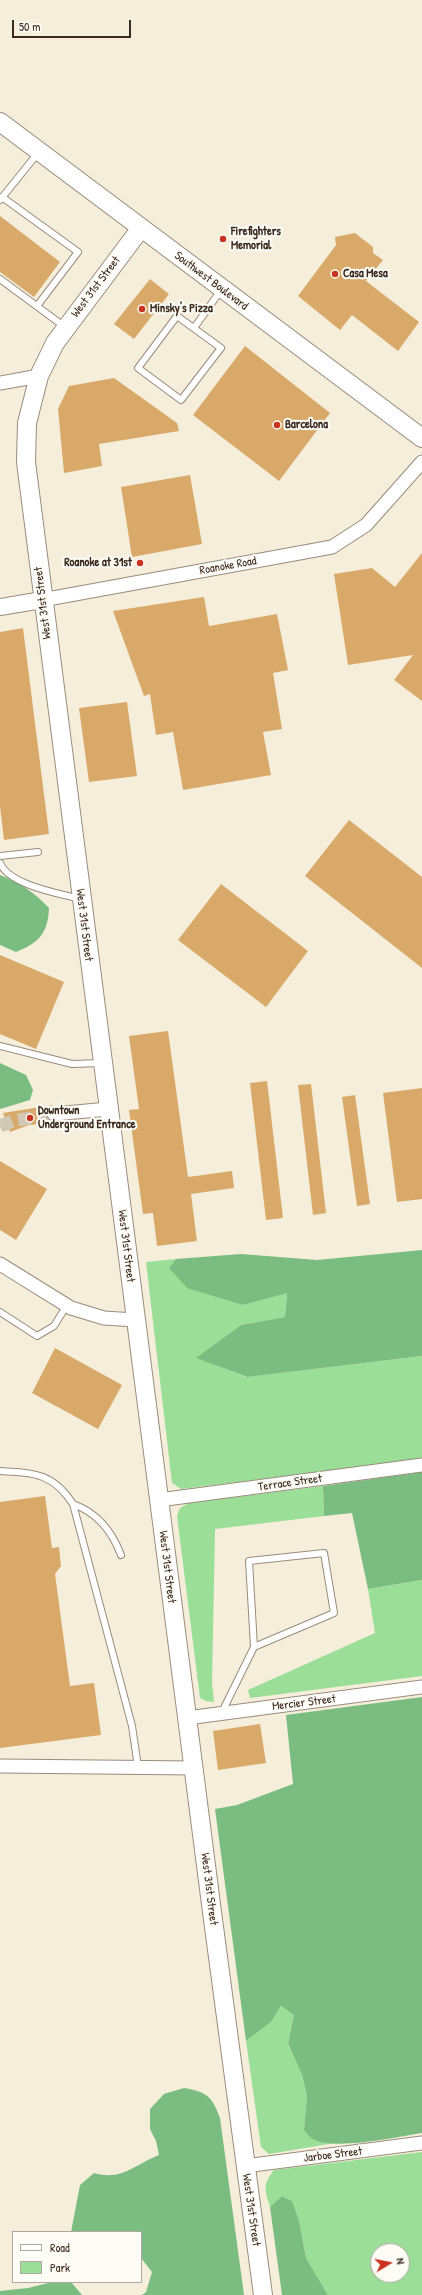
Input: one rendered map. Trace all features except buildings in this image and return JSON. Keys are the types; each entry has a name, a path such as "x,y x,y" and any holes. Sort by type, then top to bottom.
{"main road":[{"name":"Southwest Boulevard","path":"0,122 422,438"},
{"name":"West 31st Street","path":"141,228 55,343 39,376 27,423 26,462 42,600 135,1320 263,2295"}],"street":[{"path":"0,383 39,376"},
{"name":"Roanoke Road","path":"0,607 332,547 366,525 422,462"},
{"path":"54,1114 108,1109"},
{"path":"0,1264 67,1305 104,1318 135,1320"},
{"name":"Terrace Street","path":"159,1500 422,1465"},
{"name":"Mercier Street","path":"187,1718 422,1687"},
{"path":"0,1766 193,1768"},
{"name":"Jarboe Street","path":"245,2166 422,2143"}],"lane":[{"path":"37,306 78,252 1,198 39,152"},
{"path":"0,279 66,328"},
{"path":"194,328 222,289"},
{"path":"177,316 194,328 221,348 181,400 138,368 177,316"},
{"path":"0,856 38,852"},
{"path":"0,863 2,868 13,878 46,890 81,899"},
{"path":"0,1046 72,1064 102,1063"},
{"path":"0,1312 37,1336 54,1326 67,1305"},
{"path":"0,1471 34,1473 48,1478 64,1489 73,1504 132,1726 138,1767"},
{"path":"73,1504 88,1509 99,1518 111,1534 121,1556"},
{"path":"221,1714 254,1647 249,1561 324,1553 334,1614 254,1647"}],"green space":[{"path":"0,875 26,888 49,908 47,924 41,936 31,945 16,952 0,945"},
{"path":"0,1063 26,1075 33,1090 30,1100 0,1109"},
{"path":"422,1250 422,1356 247,1377 196,1358 241,1325 285,1317 287,1293 243,1305 187,1288 169,1268 176,1259 241,1254 317,1260"},
{"path":"176,1259 169,1268 243,1305 287,1292 285,1317 241,1325 197,1358 246,1377 422,1356 422,1459 181,1489 172,1483 146,1262"},
{"path":"422,1472 422,1580 368,1589 352,1513 324,1516 323,1486"},
{"path":"323,1486 324,1516 215,1529 212,1683 214,1702 206,1701 200,1698 177,1516 180,1508 189,1503"},
{"path":"422,1580 422,1676 250,1698 248,1690 375,1633 368,1589"},
{"path":"422,1697 422,2133 367,2142 337,2144 325,2143 314,2139 304,2130 307,2096 302,2075 288,2043 294,2015 281,2006 271,2022 246,2041 215,1809 237,1805 293,1784 286,1715"},
{"path":"281,2006 294,2015 288,2043 302,2075 307,2096 304,2130 315,2140 335,2143 269,2154 261,2147 246,2041 271,2022"},
{"path":"184,2088 199,2091 211,2100 220,2118 244,2295 142,2295 146,2292 152,2272 142,2259 142,2231 71,2231 80,2185 94,2173 112,2175 128,2171 159,2155 156,2141 150,2129 150,2109 164,2094"},
{"path":"422,2152 422,2295 328,2295 306,2258 299,2220 292,2201 282,2196 270,2207 266,2184 274,2170"},
{"path":"282,2196 292,2201 299,2220 306,2258 328,2295 282,2295 270,2207"},
{"path":"49,2283 72,2283 82,2295 0,2295 0,2291 28,2288"}],"tunnel":[{"path":"0,1126 13,1121 54,1114"}],"place":[{"name":"Firefighters Memorial","path":"223,239"},
{"name":"Casa Mesa","path":"335,274"},
{"name":"Minsky's Pizza","path":"142,309"},
{"name":"Barcelona","path":"277,425"},
{"name":"Roanoke at 31st","path":"140,563"},
{"name":"Downtown Underground Entrance","path":"30,1118"}]}
